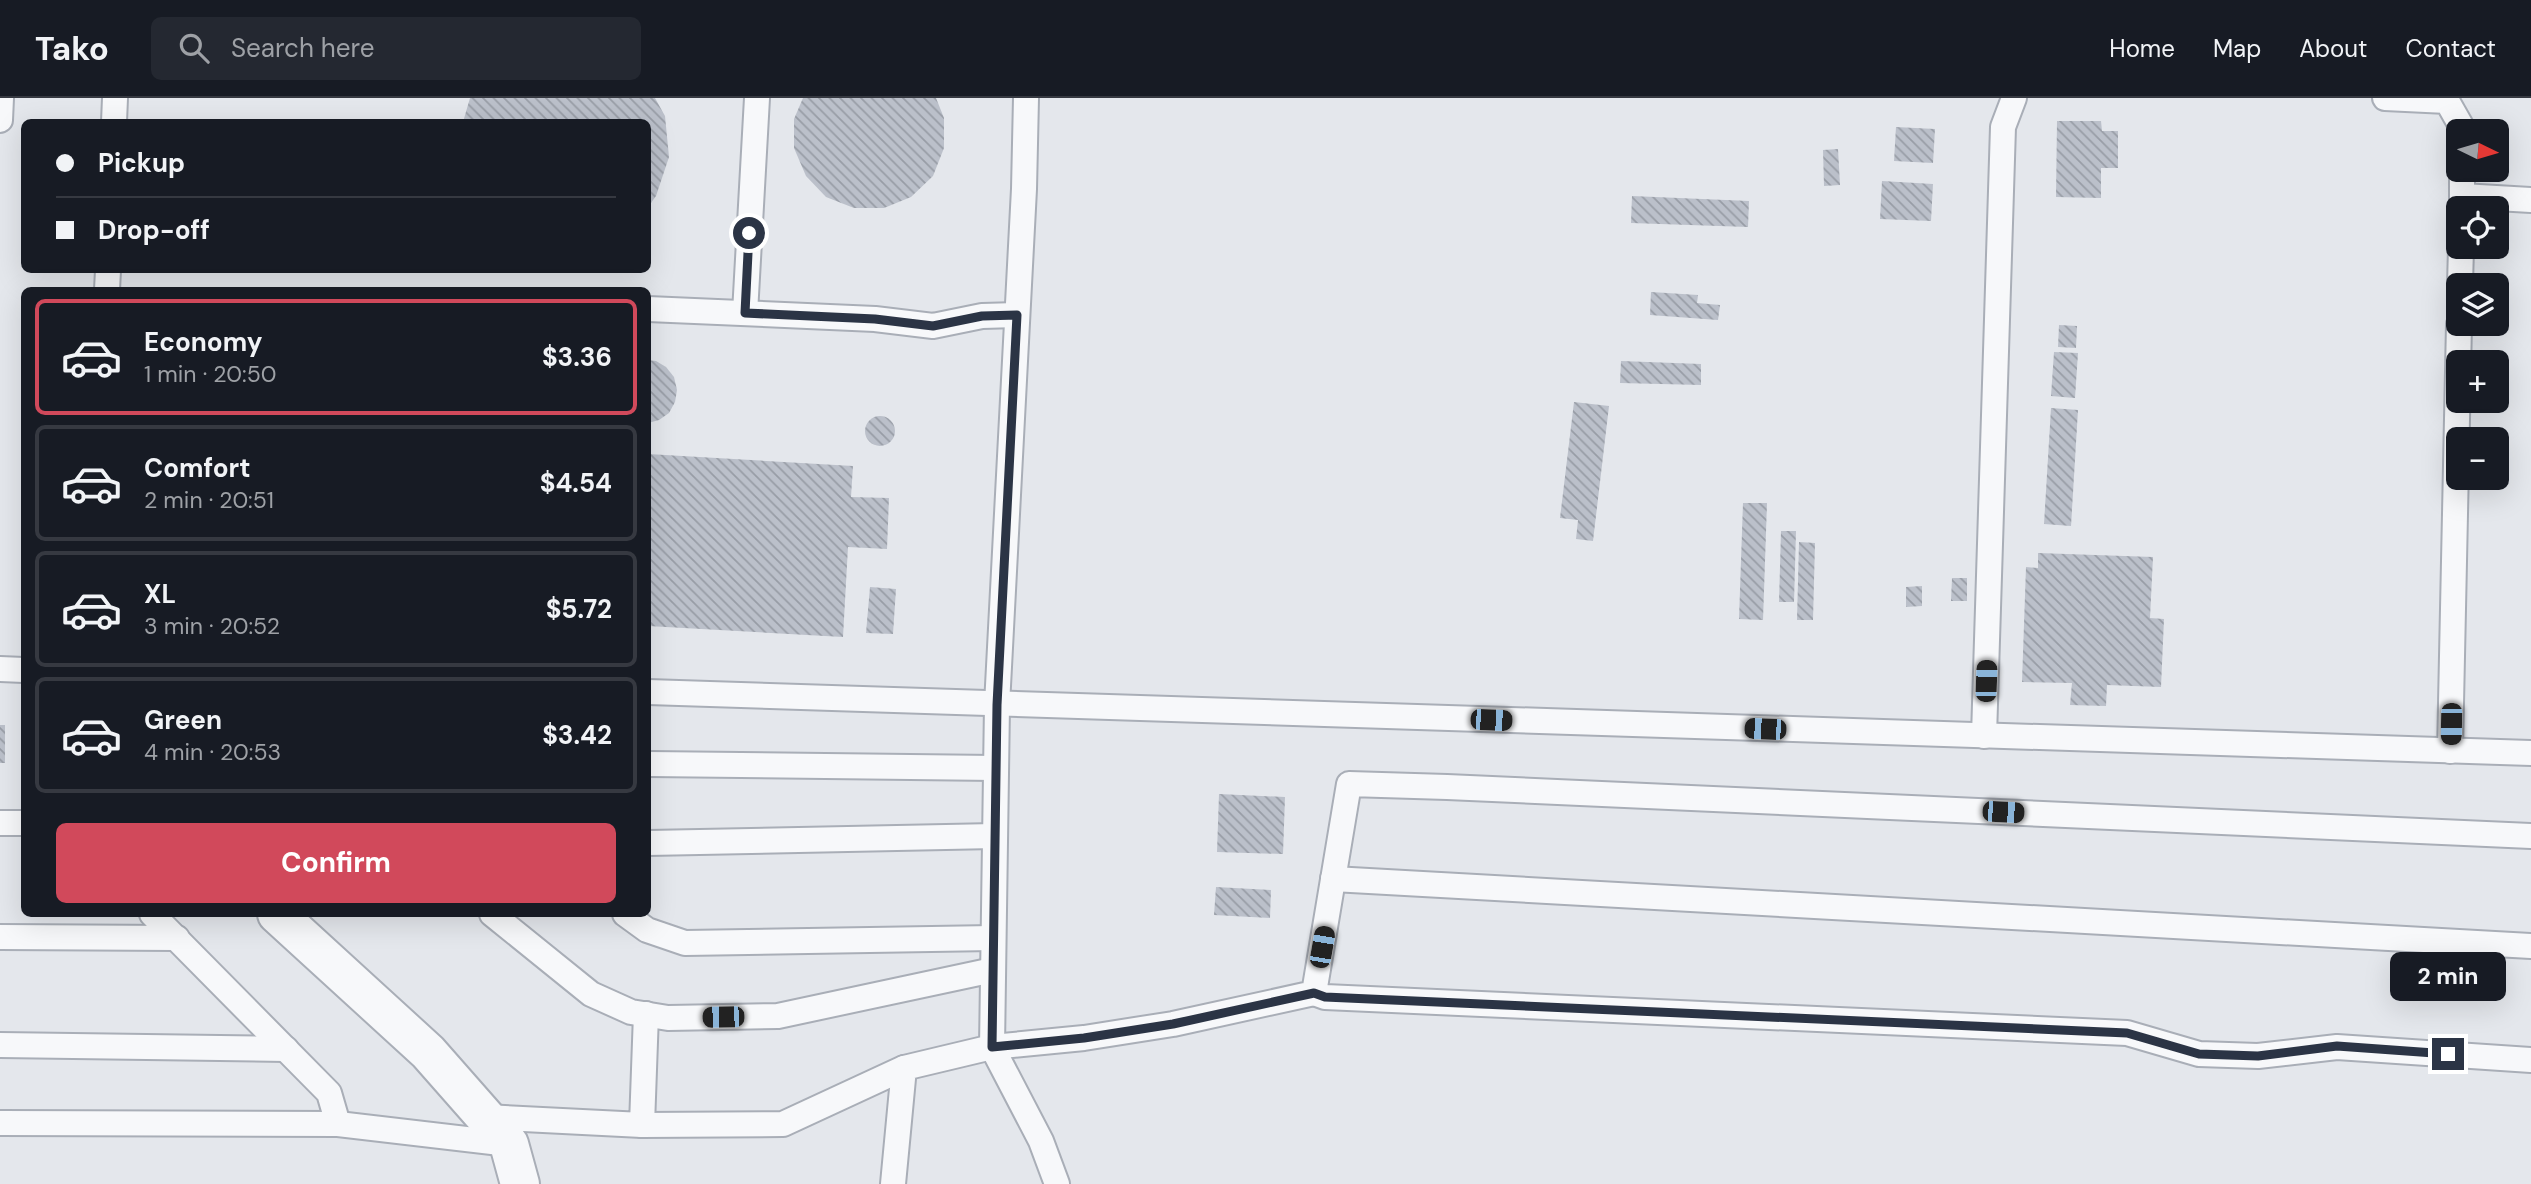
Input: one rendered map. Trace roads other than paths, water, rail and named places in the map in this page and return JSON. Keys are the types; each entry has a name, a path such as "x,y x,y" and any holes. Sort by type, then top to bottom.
{"street":[{"path":"281,917 428,1052 497,1130 520,1184"}],"lane":[{"path":"0,120 1,98"},
{"path":"114,119 115,98"},
{"path":"745,313 757,98"},
{"path":"1026,98 997,705 992,1047 1041,1141 1057,1184"},
{"path":"1984,736 2003,127 2014,98"},
{"path":"2385,98 2446,101 2458,119"},
{"path":"2509,201 2531,200"},
{"path":"651,309 875,319 933,326 982,316 1017,315"},
{"path":"2450,751 2459,336"},
{"path":"0,669 21,670"},
{"path":"651,692 2531,753"},
{"path":"651,764 996,768"},
{"path":"1314,993 1349,784 2531,836"},
{"path":"0,823 21,823"},
{"path":"651,843 995,836"},
{"path":"1333,879 2531,946"},
{"path":"155,917 329,1093 338,1124"},
{"path":"496,917 591,994 631,1012 668,1018 778,1016 993,970"},
{"path":"629,917 647,930 685,943 993,938"},
{"path":"0,937 177,938"},
{"path":"0,1123 338,1124 497,1130 783,1124 904,1068 992,1047 1084,1038 1173,1024 1314,993 1325,997 2127,1033 2199,1054 2258,1056 2337,1046 2531,1060"},
{"path":"642,1125 646,1014"},
{"path":"0,1045 286,1049"},
{"path":"893,1184 904,1068"}]}
